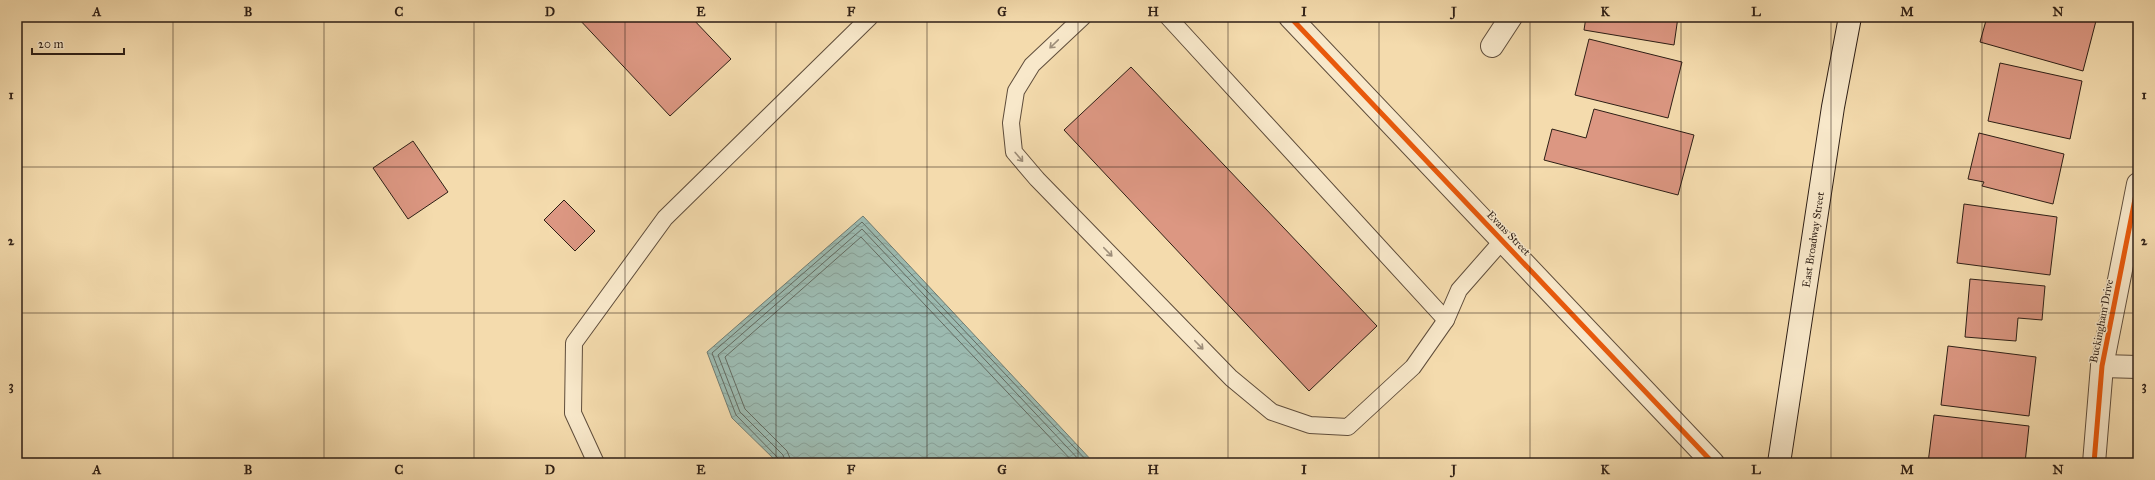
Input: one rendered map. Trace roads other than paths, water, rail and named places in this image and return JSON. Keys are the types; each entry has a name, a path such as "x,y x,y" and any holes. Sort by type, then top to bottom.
{"street":[{"name":"Evans Street","path":"1290,17 1713,463"},
{"path":"1492,46 1511,17"},
{"name":"East Broadway Street","path":"1779,463 1833,107 1850,17"},
{"name":"Buckingham Drive","path":"2094,463 2102,366 2138,184"},
{"path":"2102,366 2138,366"}],"lane":[{"path":"596,463 572,413 574,342 665,218 870,17"},
{"path":"1083,17 1032,65 1016,91 1011,123 1014,152 1037,179 1231,378 1272,412 1310,425 1348,427 1413,367 1446,320 1459,290 1502,241"},
{"path":"1168,17 1446,320"}],"water":[{"path":"863,216 1094,463 778,463 732,418 707,352"}]}
